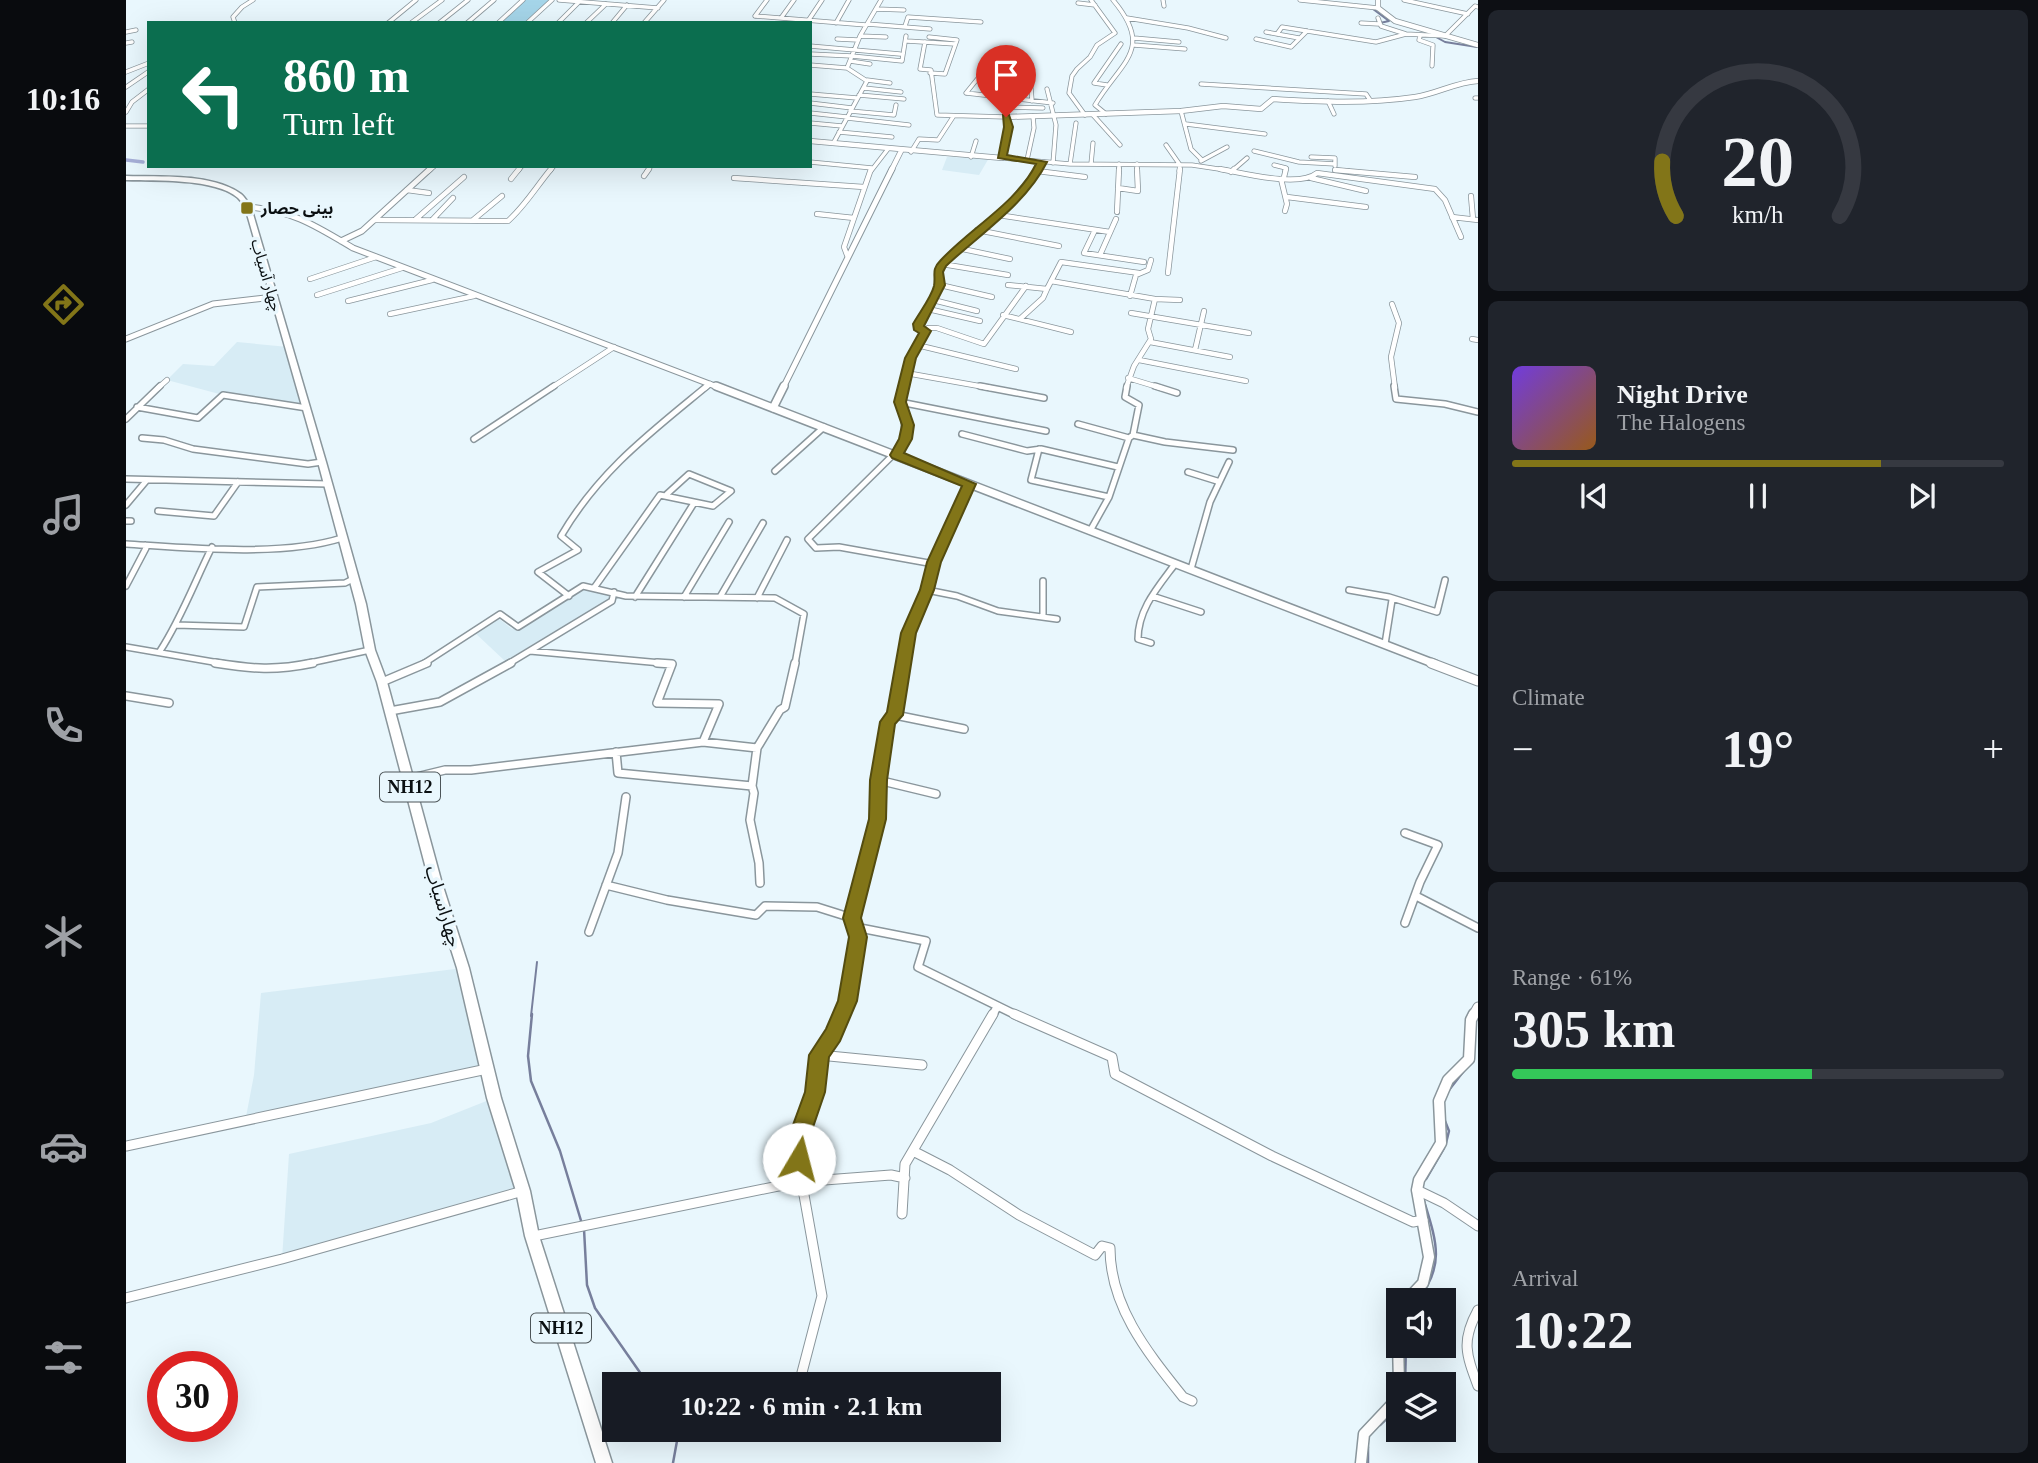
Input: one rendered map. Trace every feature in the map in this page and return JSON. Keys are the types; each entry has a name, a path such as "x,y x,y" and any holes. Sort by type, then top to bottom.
{"highway":[{"path":"126,178 225,187 243,197 248,207"},
{"name":"چهار آسیاب","path":"248,207 288,347"},
{"name":"چهاراسیاب","path":"288,347 361,604 370,650 382,682 463,968 487,1069 523,1191 532,1236 604,1463"}],"street":[{"path":"234,21 236,12 253,0"},
{"path":"390,21 416,0"},
{"path":"414,21 442,0"},
{"path":"442,21 468,0"},
{"path":"469,21 494,0"},
{"path":"500,21 523,0"},
{"path":"529,21 552,0"},
{"path":"559,0 658,8"},
{"path":"647,21 664,0"},
{"path":"767,0 754,16 801,21"},
{"path":"781,18 794,0"},
{"path":"809,21 822,0"},
{"path":"836,23 849,0"},
{"path":"848,68 859,38 881,0"},
{"path":"1085,115 1069,93 1072,76 1097,45 1115,33 1091,0"},
{"path":"1106,114 1095,105 1133,52 1134,45 1133,29 1113,0"},
{"path":"1163,0 1164,6"},
{"path":"1300,0 1374,8 1393,21"},
{"path":"1374,8 1378,0"},
{"path":"1404,0 1468,14"},
{"path":"560,21 579,2"},
{"path":"1078,3 1095,5"},
{"path":"588,21 606,4"},
{"path":"614,21 628,5"},
{"path":"1380,21 1406,34 1443,36 1475,6 1478,7"},
{"path":"876,9 904,10"},
{"path":"905,26 908,17 981,22"},
{"path":"1127,18 1188,28 1226,38"},
{"path":"1362,23 1393,21 1478,45"},
{"path":"812,22 928,29 922,34"},
{"path":"1277,34 1282,27 1376,42 1406,34"},
{"path":"126,32 136,30"},
{"path":"1256,39 1291,47 1307,31"},
{"path":"1266,33 1299,38"},
{"path":"1420,36 1419,40 1433,45 1432,66"},
{"path":"837,39 886,37"},
{"path":"918,73 944,74 956,40 929,37"},
{"path":"1134,38 1179,42"},
{"path":"812,54 902,61 906,39 955,44"},
{"path":"126,43 132,42"},
{"path":"925,42 920,69 931,70 937,115 953,117 1093,115 1223,106 1261,108 1273,99 1328,101 1420,96 1459,80 1478,81"},
{"path":"1107,85 1094,83 1121,44"},
{"path":"1134,45 1185,49"},
{"path":"812,46 901,54"},
{"path":"996,56 966,93 1053,103"},
{"path":"851,58 870,64"},
{"path":"126,72 147,64"},
{"path":"812,65 848,68 867,79 890,83"},
{"path":"1011,99 1021,68"},
{"path":"132,69 147,72"},
{"path":"126,87 147,73"},
{"path":"834,142 867,79"},
{"path":"1201,84 1366,94 1370,100"},
{"path":"126,87 147,89"},
{"path":"864,88 901,92"},
{"path":"1031,88 1032,101"},
{"path":"1047,89 1056,106 1057,135 1053,163"},
{"path":"126,112 147,90"},
{"path":"142,94 147,95"},
{"path":"812,94 904,99"},
{"path":"1328,101 1334,114"},
{"path":"812,103 894,115 896,105"},
{"path":"1010,107 1043,108"},
{"path":"1025,108 1031,116 1034,128 1027,160"},
{"path":"1181,111 1186,117 1186,134 1194,155 1206,159 1227,148"},
{"path":"812,113 909,125"},
{"path":"1093,115 1120,145"},
{"path":"911,152 919,139 938,140 953,117"},
{"path":"1002,158 1009,127 1006,117"},
{"path":"143,125 147,120"},
{"path":"812,123 842,126"},
{"path":"1070,164 1076,123"},
{"path":"1186,124 1265,134"},
{"path":"126,126 147,125"},
{"path":"839,132 892,137"},
{"path":"812,141 1053,163 1199,166 1283,178 1311,178 1317,182 1366,191"},
{"path":"971,157 976,141"},
{"path":"1091,164 1093,144"},
{"path":"1166,145 1180,165 1168,273"},
{"path":"847,255 843,250 864,187 872,168 888,149"},
{"path":"773,408 901,151"},
{"path":"1254,151 1437,190 1461,237"},
{"path":"1311,157 1334,158 1335,170"},
{"path":"1231,172 1247,158"},
{"path":"1199,166 1201,159"},
{"path":"812,162 872,168"},
{"path":"925,331 918,327 940,285 938,272 942,264 977,230 998,215 1042,162"},
{"path":"1117,212 1119,164"},
{"path":"1118,188 1138,191 1137,164"},
{"path":"1274,165 1286,168 1283,178 1287,197 1285,211"},
{"path":"341,241 357,235 432,168"},
{"path":"511,179 520,168"},
{"path":"375,219 393,222 416,219 508,221 526,205 533,191 552,168"},
{"path":"644,176 650,168"},
{"path":"1311,178 1317,173 1335,170 1415,177"},
{"path":"1037,171 1085,177"},
{"path":"416,219 464,177"},
{"path":"734,178 864,187"},
{"path":"407,190 429,193"},
{"path":"473,220 502,196"},
{"path":"1452,217 1475,219 1471,196"},
{"path":"1287,197 1366,207"},
{"path":"433,219 453,198"},
{"path":"248,207 265,207 295,215 341,241 432,280 824,427 1478,681"},
{"path":"817,214 854,218"},
{"path":"998,215 1110,232"},
{"path":"1100,256 1116,219"},
{"path":"977,230 1059,246"},
{"path":"1095,230 1084,253 1144,261"},
{"path":"958,248 1010,259"},
{"path":"310,279 376,257"},
{"path":"1020,319 1043,298 1061,262 1139,273 1148,270 1150,260"},
{"path":"942,264 1008,275"},
{"path":"317,295 402,268"},
{"path":"1130,296 1139,273"},
{"path":"348,301 432,280"},
{"path":"1051,281 1130,296 1180,300"},
{"path":"940,285 992,297"},
{"path":"1008,285 1047,289"},
{"path":"934,564 839,547 816,548 808,539 895,455 905,439 908,425 900,402 906,373 925,331 928,328 937,328 984,344 1026,286"},
{"path":"390,314 474,296"},
{"path":"126,339 213,304 274,297"},
{"path":"1090,531 1109,497 1131,437 1139,405 1125,397 1128,378 1131,366 1139,360 1152,339 1149,329 1155,299"},
{"path":"933,300 977,311"},
{"path":"1392,304 1399,323 1391,357 1395,399 1445,404 1478,412"},
{"path":"928,309 980,321"},
{"path":"1195,350 1204,311"},
{"path":"1131,313 1249,333"},
{"path":"1003,315 1071,331"},
{"path":"1150,342 1230,357"},
{"path":"917,345 1016,369"},
{"path":"474,439 614,347"},
{"path":"1139,360 1246,381"},
{"path":"906,373 1044,398"},
{"path":"1128,378 1177,393"},
{"path":"126,419 167,380"},
{"path":"569,596 538,572 578,550 561,536 575,512 618,460 710,384"},
{"path":"137,407 198,418 223,396 307,408"},
{"path":"900,402 1046,431"},
{"path":"1077,424 1131,437 1233,450"},
{"path":"775,471 824,427"},
{"path":"962,433 1027,451 1039,449 1118,467"},
{"path":"142,438 164,440 193,449 308,464 322,462"},
{"path":"1039,449 1031,480 1109,497"},
{"path":"1191,569 1202,517 1217,481 1229,462"},
{"path":"1188,472 1217,481"},
{"path":"594,588 660,495 667,494 713,506 731,491 688,474 667,494"},
{"path":"126,479 328,484"},
{"path":"126,505 147,480"},
{"path":"158,511 214,516 239,482"},
{"path":"801,1372 822,1296 804,1195 798,1182 800,1136 815,1092 819,1055 833,1035 847,1001 858,937 853,923 877,819 878,780 888,722 895,715 908,633 927,590 934,564 970,484"},
{"path":"635,597 694,503"},
{"path":"684,597 729,522"},
{"path":"720,597 763,523"},
{"path":"126,544 295,546 336,542 342,538"},
{"path":"757,598 787,540"},
{"path":"126,586 146,548 145,545"},
{"path":"160,651 176,625 178,615 212,547"},
{"path":"1152,643 1142,642 1137,636 1139,623 1152,596 1175,564"},
{"path":"176,625 244,627 257,587 345,583 353,579"},
{"path":"1349,590 1437,612 1445,580"},
{"path":"1043,581 1043,617"},
{"path":"382,682 433,660 500,614 518,627 583,586 635,597 775,598 804,614 805,618 785,706 757,748 750,820 759,863 760,883"},
{"path":"927,590 957,596 998,611 1057,620"},
{"path":"390,711 440,702 612,601 614,592"},
{"path":"1152,596 1201,612"},
{"path":"1385,644 1392,600"},
{"path":"126,647 251,669 279,670 370,650"},
{"path":"530,651 672,664 657,702 682,704 693,701 719,705 703,742"},
{"path":"126,696 169,703"},
{"path":"895,715 964,729"},
{"path":"408,779 445,770 471,770 703,742 757,748"},
{"path":"616,752 618,773 752,786"},
{"path":"878,780 936,794"},
{"path":"589,932 591,916 606,885 625,824 626,797"},
{"path":"1405,834 1438,845 1419,882 1405,923"},
{"path":"606,885 667,900 756,915 765,906 817,907 853,923 926,941 918,967 997,1007 1112,1057 1115,1074 1272,1156 1413,1222 1423,1220"},
{"path":"1416,896 1478,928"},
{"path":"902,1214 905,1164 997,1007"},
{"path":"1418,1288 1423,1283 1429,1257 1417,1190 1419,1180 1441,1143 1438,1101 1448,1080 1469,1059 1471,1020 1478,1007"},
{"path":"819,1055 922,1065"},
{"path":"126,1146 487,1069"},
{"path":"912,1151 950,1170 1019,1215 1095,1255 1102,1246 1110,1248 1107,1266 1125,1314 1183,1397 1192,1401"},
{"path":"532,1236 798,1182 891,1175 905,1178"},
{"path":"1417,1190 1444,1203 1478,1226"},
{"path":"126,1298 282,1259 523,1191"},
{"path":"1478,1310 1467,1330 1464,1351 1478,1386"},
{"path":"1361,1463 1364,1434 1386,1411"}],"shaded area":[{"path":"523,0 552,0 529,21 500,21"},
{"path":"947,157 989,158 979,175 942,170"},
{"path":"237,342 288,347 307,408 223,395 167,380 183,364 214,366"},
{"path":"576,587 613,597 505,661 474,632 498,618 512,629 562,600"},
{"path":"463,968 487,1069 245,1122 254,1075 261,993"},
{"path":"494,1098 523,1191 282,1259 289,1154 431,1123"}],"waterway":[{"path":"1373,9 1389,21 1380,23"},
{"path":"1436,37 1445,42 1477,47"},
{"path":"126,160 143,162"},
{"path":"531,1016 537,962"},
{"path":"532,1014 528,1056 531,1081 560,1151 582,1224"},
{"path":"1449,1090 1463,1072"},
{"path":"1445,1121 1449,1131 1446,1143"},
{"path":"1426,1179 1444,1148"},
{"path":"1424,1201 1436,1252 1432,1276 1426,1288"},
{"path":"584,1229 587,1285 595,1308 640,1372"},
{"path":"1405,1372 1406,1358"},
{"path":"1380,1425 1386,1419"},
{"path":"673,1463 677,1442"},
{"path":"1368,1447 1368,1463"}],"place":[{"name":"بینی حصار","path":"247,208"}],"route":[{"path":"799,1159 800,1136 815,1092 819,1055 833,1035 847,1001 858,937 852,918 877,819 878,780 888,722 895,715 908,633 927,590 934,562 970,484 897,455 908,425 900,402 911,358 925,331 918,327 940,285 938,272 942,264 977,230 998,215 1042,162 1002,158 1009,127 1006,117"}]}
